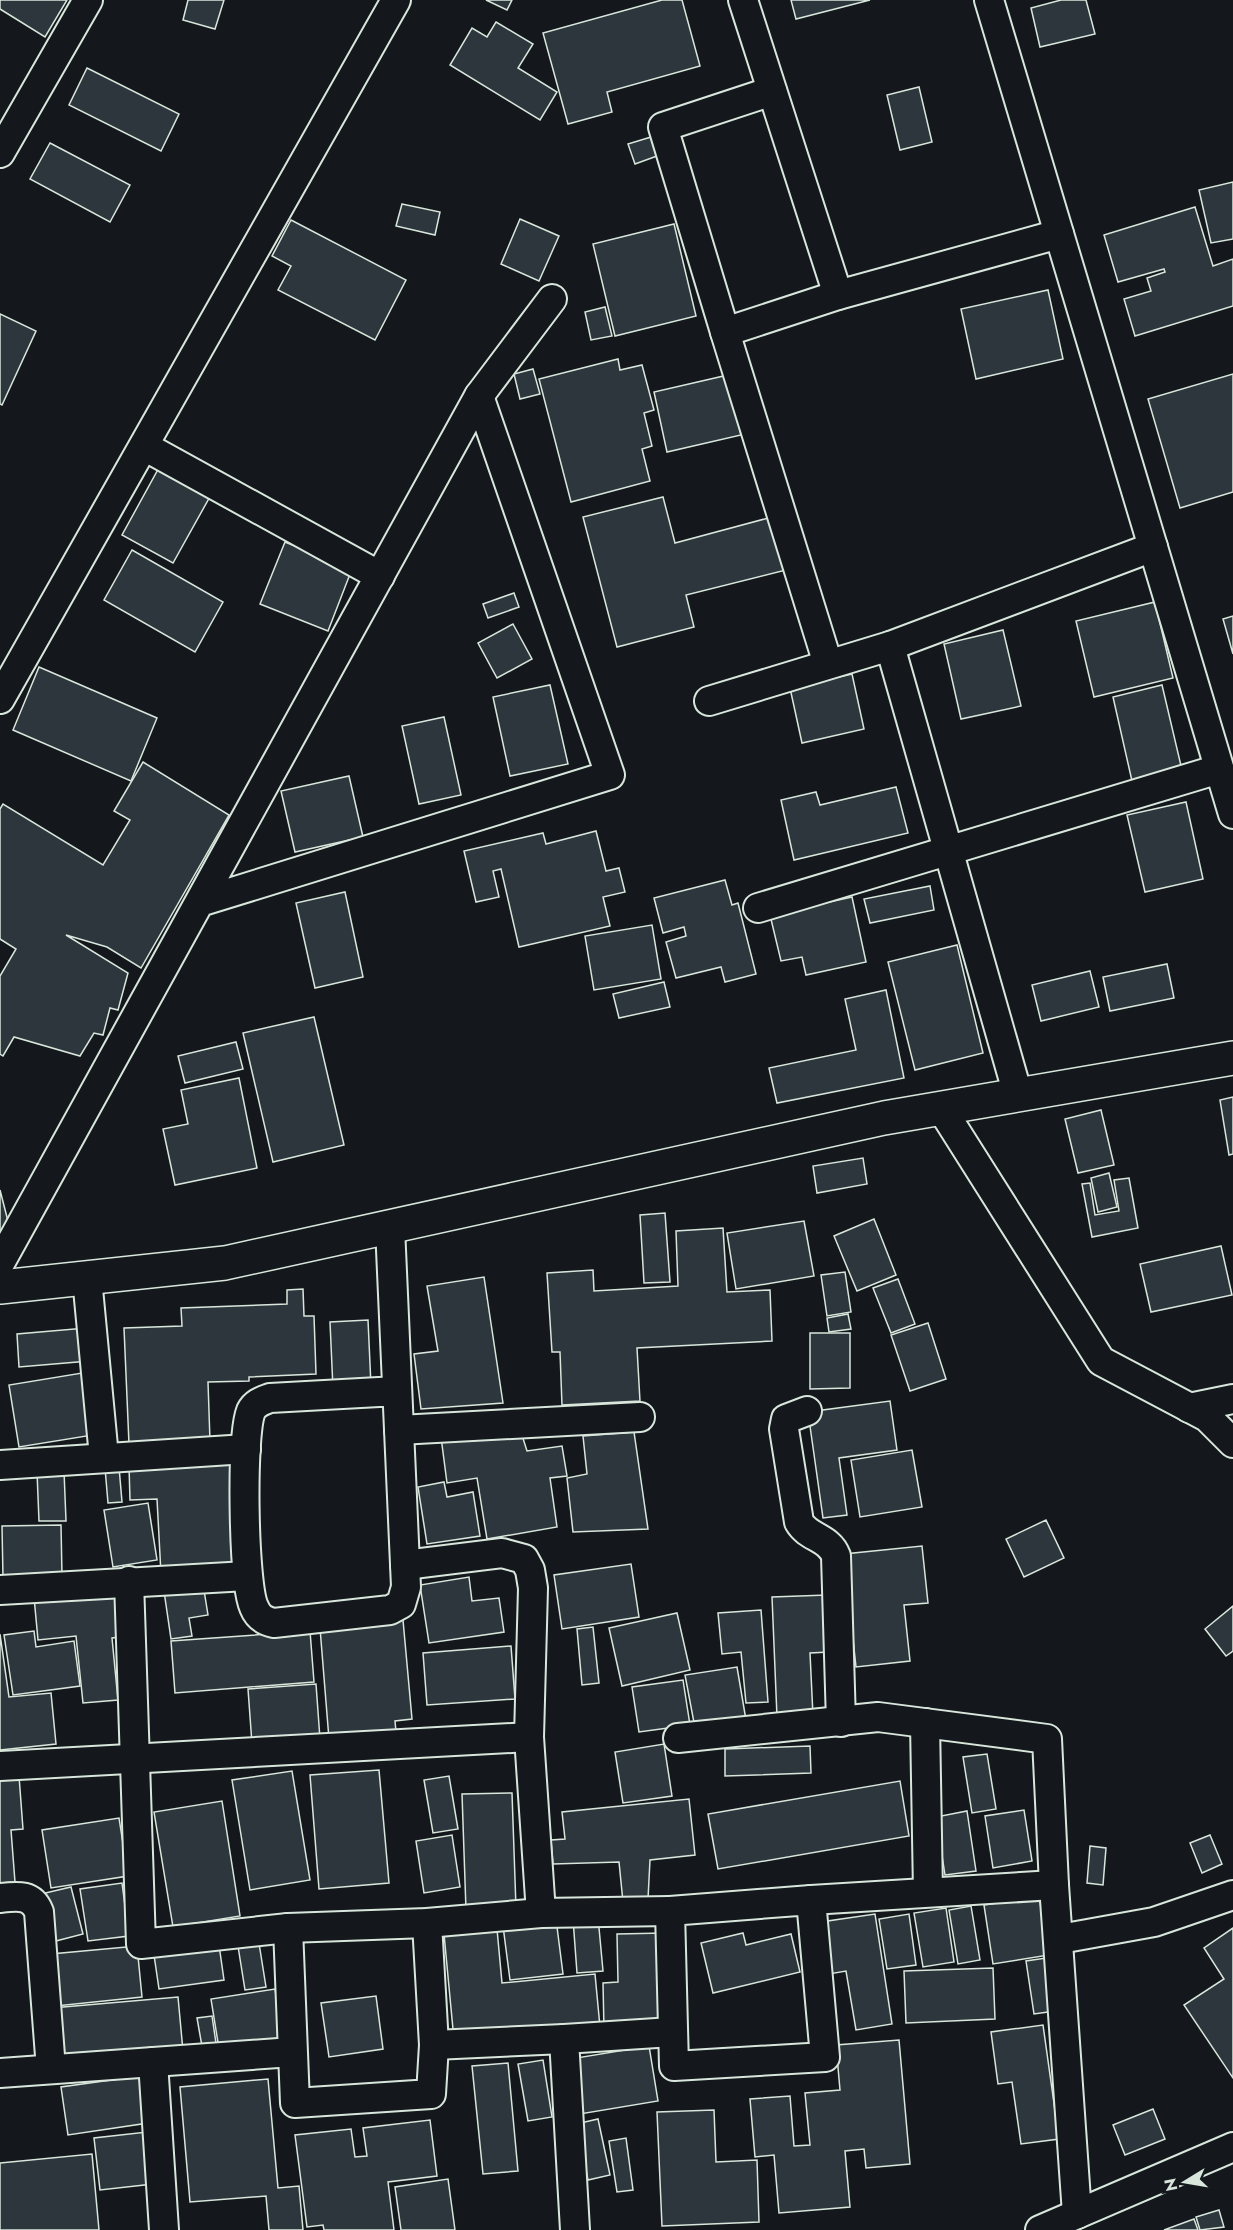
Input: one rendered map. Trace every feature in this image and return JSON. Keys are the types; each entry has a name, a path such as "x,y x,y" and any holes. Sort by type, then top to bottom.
{"street":[{"path":"0,153 88,0"},
{"path":"0,699 396,0"},
{"path":"743,0 838,295"},
{"path":"989,0 1233,814"},
{"path":"772,91 663,127 828,664"},
{"path":"725,332 838,295 1059,234"},
{"path":"0,1263 479,396 552,299"},
{"path":"200,902 610,775 479,396"},
{"path":"144,446 380,576"},
{"path":"709,701 890,646 1153,547"},
{"path":"890,646 1018,1095"},
{"path":"758,908 1220,769"},
{"path":"0,1287 225,1263 873,1120 1233,1058"},
{"path":"941,1108 1101,1361 1207,1417 1233,1443"},
{"path":"390,1227 406,1587 401,1604 396,1607 274,1623 258,1616 253,1605 247,1576 246,1449 252,1409 260,1401 397,1390"},
{"path":"87,1278 104,1457"},
{"path":"1190,1408 1233,1399"},
{"path":"807,1411 786,1419 784,1429 799,1522 807,1532 824,1539 836,1556 841,1722"},
{"path":"399,1430 640,1417"},
{"path":"0,1465 246,1449"},
{"path":"405,1564 502,1552 524,1559 530,1570 533,1588 529,1737 541,1913"},
{"path":"0,1590 247,1576"},
{"path":"129,1581 141,1944 288,1928 427,1923 541,1913 670,1911 1054,1885"},
{"path":"678,1738 878,1717 1047,1739 1054,1885 1077,2214"},
{"path":"925,1723 928,1892"},
{"path":"0,1766 134,1756 529,1737"},
{"path":"1059,1939 1154,1922 1233,1895"},
{"path":"0,1898 27,1898 34,1901 39,1912 51,2069"},
{"path":"670,1911 674,2066 825,2057 811,1900"},
{"path":"288,1928 295,2103 431,2094 434,2045 427,1923"},
{"path":"434,2045 672,2032"},
{"path":"564,2039 575,2230"},
{"path":"0,2073 292,2052"},
{"path":"153,2062 164,2230"},
{"path":"1040,2230 1233,2147"}],"building":[{"path":"0,0 67,0 45,37 0,9"},
{"path":"188,0 224,0 215,29 183,20"},
{"path":"486,0 512,0 507,10"},
{"path":"662,0 682,0 700,66 607,92 612,112 568,124 543,33"},
{"path":"791,0 870,0 796,19"},
{"path":"1061,0 1086,0 1095,34 1040,47 1031,8"},
{"path":"496,22 533,44 518,68 557,92 540,120 450,65 472,28 487,37"},
{"path":"87,68 179,114 161,151 69,105"},
{"path":"919,87 932,142 900,150 887,95"},
{"path":"651,137 657,156 635,164 628,144"},
{"path":"50,143 130,185 110,222 30,179"},
{"path":"1233,182 1233,239 1211,243 1199,190"},
{"path":"402,204 440,212 435,235 396,226"},
{"path":"1195,207 1213,266 1233,259 1233,306 1135,336 1124,299 1151,291 1147,278 1165,272 1164,269 1118,282 1104,235"},
{"path":"520,219 559,236 539,281 501,264"},
{"path":"291,220 406,280 375,340 278,290 291,266 272,256"},
{"path":"674,224 696,316 615,336 593,244"},
{"path":"1048,290 1063,359 976,379 961,309"},
{"path":"605,307 612,336 591,340 585,312"},
{"path":"0,314 36,331 2,405 0,404"},
{"path":"618,359 620,370 642,365 654,410 644,413 652,446 642,449 650,481 571,502 539,379"},
{"path":"533,369 540,394 520,399 514,374"},
{"path":"1233,374 1233,492 1180,508 1148,399"},
{"path":"728,375 741,435 667,452 654,392"},
{"path":"161,464 212,493 173,563 122,535"},
{"path":"663,497 675,543 772,517 786,570 686,595 694,627 617,647 583,517"},
{"path":"285,542 352,569 328,631 260,604"},
{"path":"132,550 223,602 195,652 104,600"},
{"path":"514,593 519,607 488,618 483,604"},
{"path":"1155,602 1173,678 1094,697 1076,621"},
{"path":"1233,616 1233,654 1223,619"},
{"path":"513,624 532,659 497,678 478,643"},
{"path":"1003,630 1021,706 961,719 944,644"},
{"path":"39,667 157,718 131,781 13,730"},
{"path":"852,674 864,729 802,743 790,688"},
{"path":"550,685 568,764 510,776 493,697"},
{"path":"1162,685 1182,770 1132,781 1113,697"},
{"path":"444,717 461,795 419,804 402,726"},
{"path":"143,762 229,815 141,968 107,947 66,935 128,973 118,1010 110,1008 103,1035 94,1033 80,1056 14,1037 3,1056 0,1054 0,976 16,949 0,939 0,809 3,804 103,865 130,820 114,811"},
{"path":"349,776 363,837 295,852 281,791"},
{"path":"896,787 908,833 794,860 781,800 816,792 820,805"},
{"path":"1186,802 1203,879 1145,892 1127,815"},
{"path":"596,831 606,871 619,868 625,892 603,897 610,926 519,947 501,869 493,871 499,897 476,902 464,851 543,833 546,844"},
{"path":"725,880 732,905 738,903 756,974 725,982 721,967 676,978 666,942 686,936 684,927 663,933 654,898"},
{"path":"930,886 934,910 870,923 864,899"},
{"path":"345,892 363,977 315,988 296,903"},
{"path":"852,897 866,962 806,975 802,957 781,961 770,915"},
{"path":"652,925 661,979 594,990 585,936"},
{"path":"957,945 983,1053 915,1070 888,962"},
{"path":"1167,964 1174,998 1110,1011 1103,977"},
{"path":"1090,971 1099,1007 1041,1021 1032,985"},
{"path":"664,982 670,1007 619,1018 613,994"},
{"path":"886,990 904,1078 777,1103 769,1068 856,1050 845,999"},
{"path":"314,1017 344,1145 273,1162 243,1033"},
{"path":"236,1042 243,1069 185,1083 178,1056"},
{"path":"239,1078 257,1168 175,1185 163,1129 188,1124 181,1090"},
{"path":"1233,1097 1233,1154 1229,1155 1220,1100"},
{"path":"1101,1110 1114,1165 1078,1173 1065,1119"},
{"path":"863,1158 867,1184 817,1193 813,1166"},
{"path":"1109,1173 1117,1207 1098,1212 1091,1178"},
{"path":"1129,1178 1138,1228 1092,1237 1082,1184 1090,1183 1095,1215 1119,1211 1114,1180"},
{"path":"0,1190 10,1229 0,1231"},
{"path":"665,1213 670,1282 644,1283 640,1215"},
{"path":"874,1219 896,1275 857,1291 834,1236"},
{"path":"804,1221 814,1276 736,1289 727,1233"},
{"path":"723,1228 727,1292 770,1290 772,1341 637,1348 640,1401 562,1405 560,1352 552,1352 547,1273 593,1270 594,1291 678,1286 676,1231"},
{"path":"1221,1246 1232,1295 1151,1312 1140,1264"},
{"path":"845,1272 851,1312 827,1316 821,1275"},
{"path":"484,1277 503,1403 421,1409 414,1354 438,1351 427,1286"},
{"path":"898,1279 915,1324 891,1333 873,1288"},
{"path":"303,1289 304,1316 314,1316 316,1374 249,1377 249,1381 208,1382 210,1441 129,1444 124,1328 182,1326 181,1308 287,1304 287,1290"},
{"path":"848,1314 851,1329 829,1332 827,1318"},
{"path":"368,1320 371,1386 333,1389 330,1322"},
{"path":"928,1323 946,1379 910,1391 891,1335"},
{"path":"86,1328 89,1361 19,1367 17,1334"},
{"path":"810,1333 850,1333 850,1388 810,1389"},
{"path":"82,1373 93,1435 19,1447 9,1385"},
{"path":"890,1401 897,1450 839,1458 847,1515 823,1518 808,1412"},
{"path":"521,1432 527,1451 562,1446 567,1476 550,1478 557,1527 487,1539 477,1478 447,1483 441,1437"},
{"path":"634,1432 648,1529 573,1532 567,1478 587,1474 583,1436"},
{"path":"912,1450 922,1507 860,1517 851,1460"},
{"path":"236,1461 241,1570 161,1574 157,1499 130,1500 129,1466"},
{"path":"119,1467 122,1502 108,1503 105,1468"},
{"path":"64,1471 66,1521 39,1521 37,1472"},
{"path":"444,1482 447,1497 473,1492 480,1536 427,1544 418,1487"},
{"path":"148,1503 157,1560 113,1567 104,1510"},
{"path":"1046,1520 1064,1558 1024,1577 1006,1539"},
{"path":"61,1525 62,1576 3,1578 2,1526"},
{"path":"922,1546 928,1603 904,1605 910,1661 856,1667 844,1554"},
{"path":"631,1564 639,1617 562,1629 554,1575"},
{"path":"469,1577 472,1601 499,1598 504,1632 429,1643 420,1585"},
{"path":"203,1584 208,1615 189,1618 192,1636 171,1639 164,1591"},
{"path":"116,1589 121,1637 112,1638 118,1700 83,1703 76,1636 38,1640 34,1597"},
{"path":"827,1595 829,1652 810,1653 813,1716 777,1717 772,1597"},
{"path":"1233,1606 1233,1651 1226,1656 1205,1629"},
{"path":"761,1610 768,1702 746,1703 741,1652 722,1654 718,1613"},
{"path":"677,1613 690,1670 622,1686 609,1628"},
{"path":"403,1620 412,1719 395,1721 396,1732 329,1739 320,1628"},
{"path":"593,1627 599,1683 582,1685 577,1629"},
{"path":"34,1631 36,1647 74,1641 80,1686 13,1695 4,1635"},
{"path":"310,1631 314,1682 175,1693 171,1641"},
{"path":"0,1634 9,1697 51,1693 56,1744 0,1750"},
{"path":"511,1646 515,1699 427,1705 423,1653"},
{"path":"737,1667 746,1720 695,1728 685,1675"},
{"path":"683,1680 690,1725 639,1732 632,1687"},
{"path":"316,1684 320,1739 252,1744 248,1689"},
{"path":"664,1744 672,1796 623,1803 615,1752"},
{"path":"810,1746 811,1773 725,1776 725,1749"},
{"path":"987,1754 996,1809 972,1813 963,1757"},
{"path":"379,1770 389,1883 319,1889 310,1775"},
{"path":"292,1771 310,1880 250,1890 232,1780"},
{"path":"19,1776 23,1829 11,1830 15,1882 0,1883 0,1777"},
{"path":"449,1776 458,1829 433,1833 424,1780"},
{"path":"900,1781 909,1836 718,1869 708,1814"},
{"path":"512,1793 516,1908 466,1910 462,1794"},
{"path":"689,1799 695,1855 650,1860 648,1899 623,1902 619,1862 553,1864 551,1840 565,1839 562,1812"},
{"path":"222,1801 240,1916 173,1927 154,1812"},
{"path":"1024,1810 1032,1861 993,1868 985,1816"},
{"path":"967,1811 976,1871 945,1875 936,1817"},
{"path":"119,1818 128,1876 51,1888 42,1830"},
{"path":"452,1835 460,1887 424,1893 416,1841"},
{"path":"1210,1835 1222,1864 1202,1873 1190,1843"},
{"path":"1090,1846 1106,1848 1103,1885 1087,1883"},
{"path":"122,1883 129,1936 88,1941 80,1889"},
{"path":"71,1887 83,1934 52,1942 41,1894"},
{"path":"1039,1896 1049,1955 993,1964 984,1905"},
{"path":"971,1906 980,1960 958,1964 949,1910"},
{"path":"946,1908 954,1962 923,1967 914,1913"},
{"path":"875,1914 892,2024 856,2030 846,1971 829,1974 821,1922"},
{"path":"909,1914 916,1965 887,1969 879,1919"},
{"path":"598,1917 603,1971 577,1973 573,1919"},
{"path":"556,1919 563,1974 510,1980 503,1926"},
{"path":"1233,1928 1233,2078 1184,2005 1224,1979 1204,1948"},
{"path":"497,1929 502,1983 595,1974 600,2027 454,2040 444,1934"},
{"path":"664,1933 660,2029 604,2030 603,1983 618,1982 617,1934"},
{"path":"743,1933 746,1945 791,1934 800,1972 713,1993 701,1943"},
{"path":"258,1937 266,1987 245,1990 237,1940"},
{"path":"219,1945 224,1980 159,1989 154,1955"},
{"path":"137,1946 142,1997 56,2006 51,1954"},
{"path":"1046,1958 1055,2011 1034,2014 1026,1961"},
{"path":"993,1968 995,2019 906,2023 904,1971"},
{"path":"275,1989 284,2044 220,2055 211,1999"},
{"path":"376,1996 383,2049 329,2057 321,2003"},
{"path":"178,1997 183,2051 57,2062 52,2008"},
{"path":"212,2016 217,2050 203,2052 197,2018"},
{"path":"1043,2025 1059,2139 1021,2144 1012,2082 998,2084 991,2032"},
{"path":"899,2040 910,2164 866,2168 864,2149 845,2151 850,2207 779,2213 774,2155 755,2157 750,2099 790,2096 794,2146 810,2145 805,2093 840,2090 836,2045"},
{"path":"649,2046 658,2101 580,2114 570,2059"},
{"path":"543,2060 552,2117 528,2121 518,2064"},
{"path":"508,2063 518,2171 483,2174 472,2066"},
{"path":"140,2076 148,2123 68,2135 61,2087"},
{"path":"268,2079 278,2188 299,2186 303,2230 269,2230 266,2196 190,2202 180,2087"},
{"path":"1153,2109 1165,2139 1125,2155 1113,2125"},
{"path":"714,2110 716,2162 757,2160 759,2222 662,2226 657,2112"},
{"path":"598,2119 610,2175 588,2180 576,2124"},
{"path":"430,2120 437,2176 388,2182 394,2230 324,2230 323,2225 307,2227 295,2135 351,2129 355,2157 367,2156 363,2128"},
{"path":"147,2132 153,2184 100,2190 94,2138"},
{"path":"626,2138 633,2190 617,2192 609,2141"},
{"path":"92,2154 99,2230 0,2230 0,2163"},
{"path":"448,2179 455,2230 401,2230 395,2187"},
{"path":"1219,2210 1224,2227 1200,2230 1196,2217"},
{"path":"1194,2219 1198,2230 1164,2230"}]}
